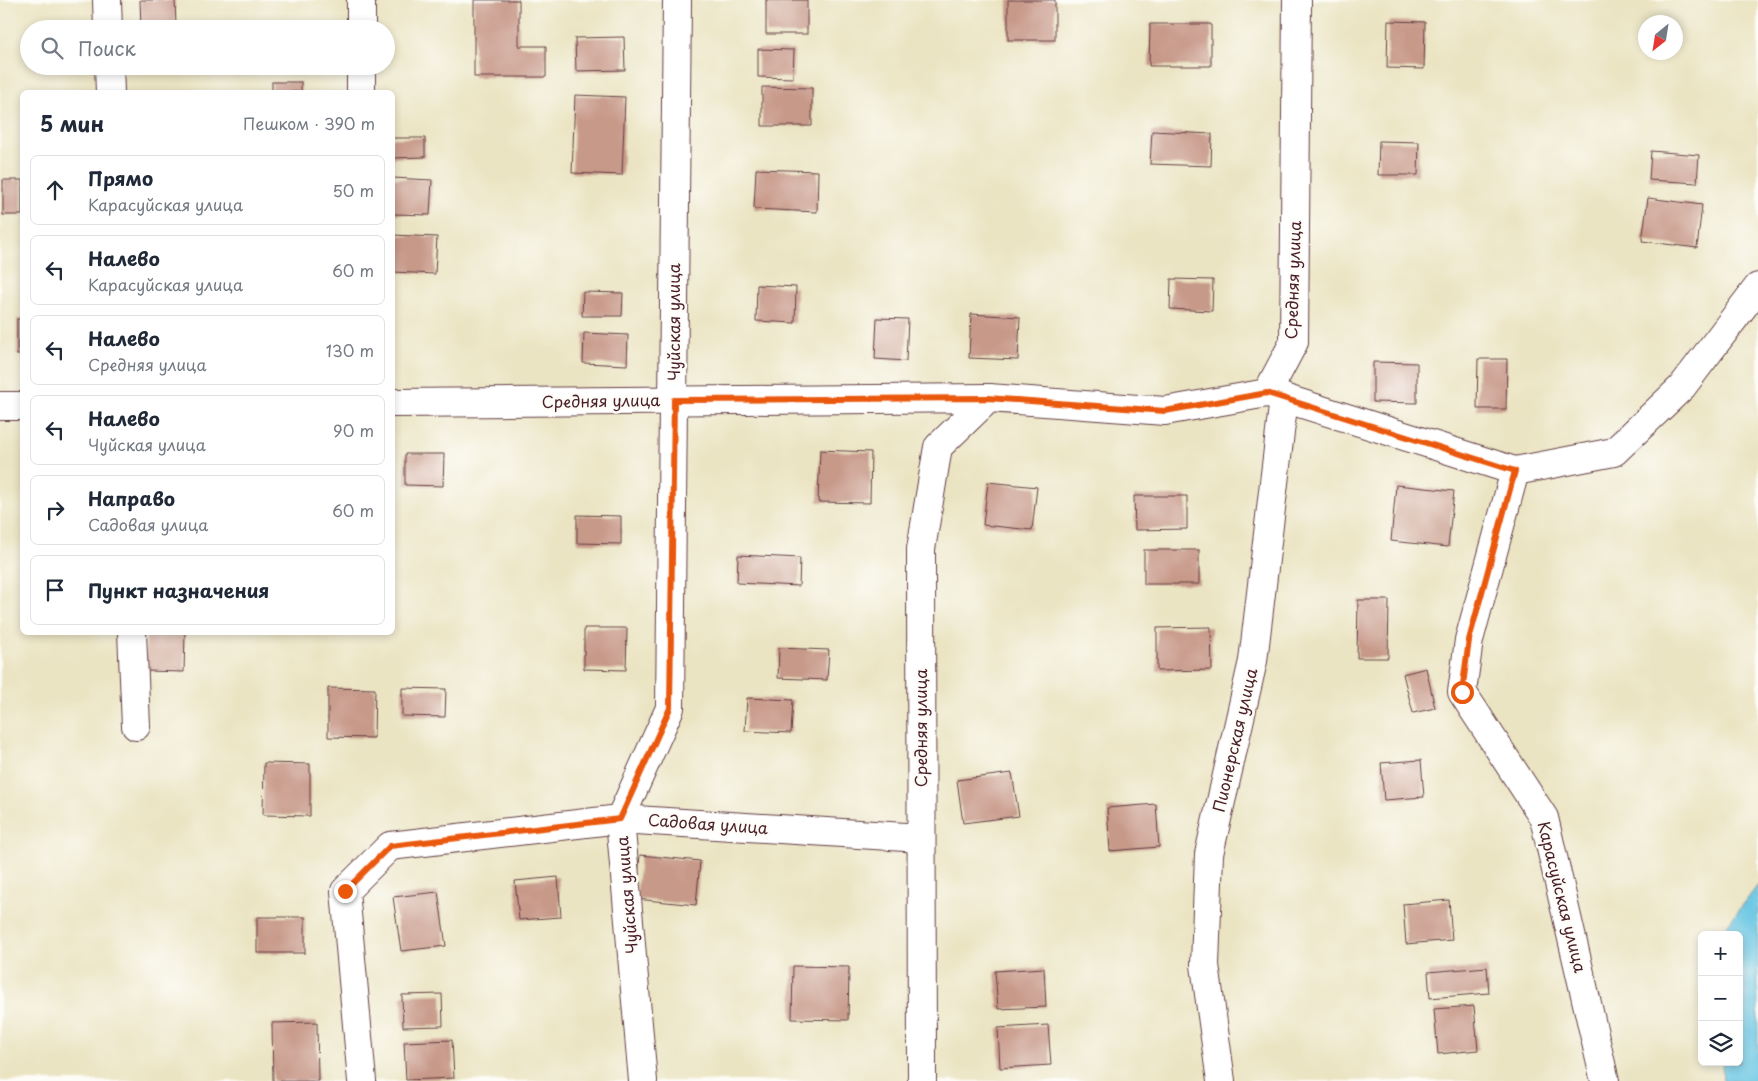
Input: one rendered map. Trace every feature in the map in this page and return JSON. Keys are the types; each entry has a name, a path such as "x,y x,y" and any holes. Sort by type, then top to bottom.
{"street":[{"path":"107,0 108,20"},
{"path":"361,20 362,0"},
{"name":"Чуйская улица","path":"643,1081 620,819 670,708 677,0"},
{"name":"Средняя улица","path":"395,403 988,398 1165,411 1275,396 1294,342 1297,0"},
{"path":"109,75 110,90"},
{"path":"361,75 361,90"},
{"path":"1275,396 1515,471 1614,452 1682,387 1758,287"},
{"name":"Пионерская улица","path":"1221,1081 1205,965 1210,854 1253,661 1275,396"},
{"name":"Средняя улица","path":"922,1081 920,549 938,447 988,398"},
{"path":"0,406 20,406"},
{"name":"Карасуйская улица","path":"1515,471 1469,640 1462,692 1544,818 1605,1081"},
{"path":"132,635 136,726"},
{"name":"Садовая улица","path":"362,1081 345,891 390,846 620,819 921,838"}],"water":[{"path":"1758,885 1758,1081 1723,1081 1722,1066 1743,1066 1743,931 1723,931"}],"building":[{"path":"140,0 175,0 176,20 141,20"},
{"path":"474,0 519,0 519,46 546,46 546,77 474,77"},
{"path":"766,0 807,0 807,34 766,34"},
{"path":"1008,0 1055,0 1055,40 1008,40"},
{"path":"1388,21 1425,22 1424,69 1387,68"},
{"path":"1150,24 1211,24 1211,66 1149,66"},
{"path":"624,37 625,70 576,71 575,38"},
{"path":"758,49 794,50 793,78 758,77"},
{"path":"272,82 301,82 301,90 272,90"},
{"path":"762,87 812,88 812,126 762,126"},
{"path":"575,95 625,97 622,175 572,173"},
{"path":"1152,131 1212,134 1211,166 1150,164"},
{"path":"395,138 425,138 425,157 395,158"},
{"path":"1379,141 1419,142 1418,175 1378,175"},
{"path":"1651,151 1699,155 1697,183 1649,180"},
{"path":"756,169 818,171 817,212 754,209"},
{"path":"395,178 432,180 430,215 395,214"},
{"path":"3,180 20,180 20,215 3,215"},
{"path":"1648,198 1702,205 1697,248 1642,241"},
{"path":"395,235 437,237 435,274 395,272"},
{"path":"1171,279 1213,280 1212,311 1170,309"},
{"path":"757,285 796,287 795,323 756,321"},
{"path":"583,292 623,293 622,316 582,316"},
{"path":"971,314 1020,317 1018,360 969,358"},
{"path":"877,318 908,319 906,361 875,359"},
{"path":"17,319 20,319 20,355 17,355"},
{"path":"584,333 628,335 627,365 583,363"},
{"path":"1478,359 1507,359 1506,409 1477,409"},
{"path":"1373,362 1417,363 1417,403 1373,402"},
{"path":"820,450 871,452 870,503 818,502"},
{"path":"405,454 444,454 443,486 405,485"},
{"path":"988,482 1037,487 1032,530 983,525"},
{"path":"1396,485 1454,491 1448,547 1391,541"},
{"path":"1134,496 1187,496 1187,529 1135,530"},
{"path":"577,515 621,516 621,544 577,543"},
{"path":"1144,550 1199,550 1199,584 1144,584"},
{"path":"738,555 800,558 799,586 737,583"},
{"path":"1358,600 1389,600 1388,658 1357,658"},
{"path":"1211,627 1212,670 1157,671 1157,628"},
{"path":"584,628 627,628 626,670 584,669"},
{"path":"146,635 185,635 184,672 146,671"},
{"path":"779,648 829,650 827,680 778,678"},
{"path":"1426,668 1435,708 1413,713 1403,674"},
{"path":"328,688 375,689 374,738 328,737"},
{"path":"402,688 446,689 445,717 402,716"},
{"path":"747,698 793,700 791,733 745,731"},
{"path":"1421,760 1424,797 1384,800 1381,763"},
{"path":"264,763 310,764 310,816 263,815"},
{"path":"1012,773 1019,816 963,823 957,780"},
{"path":"1156,804 1159,847 1110,851 1107,808"},
{"path":"640,855 700,861 696,905 636,899"},
{"path":"558,877 561,917 519,920 515,881"},
{"path":"438,892 446,946 401,951 393,897"},
{"path":"1449,900 1452,940 1406,944 1403,904"},
{"path":"257,917 305,917 305,953 257,953"},
{"path":"793,966 849,967 848,1020 792,1019"},
{"path":"1487,967 1489,993 1430,998 1428,972"},
{"path":"1044,968 1046,1007 998,1009 995,971"},
{"path":"442,994 443,1026 403,1027 402,995"},
{"path":"1474,1006 1478,1050 1438,1054 1434,1009"},
{"path":"317,1022 318,1081 273,1081 272,1023"},
{"path":"1048,1025 1051,1065 1000,1068 998,1028"},
{"path":"452,1040 454,1078 406,1080 404,1042"}],"route":[{"path":"345,891 390,846 620,819 670,708 674,400 988,398 1165,411 1267,393 1515,471 1469,640 1462,692"}]}
